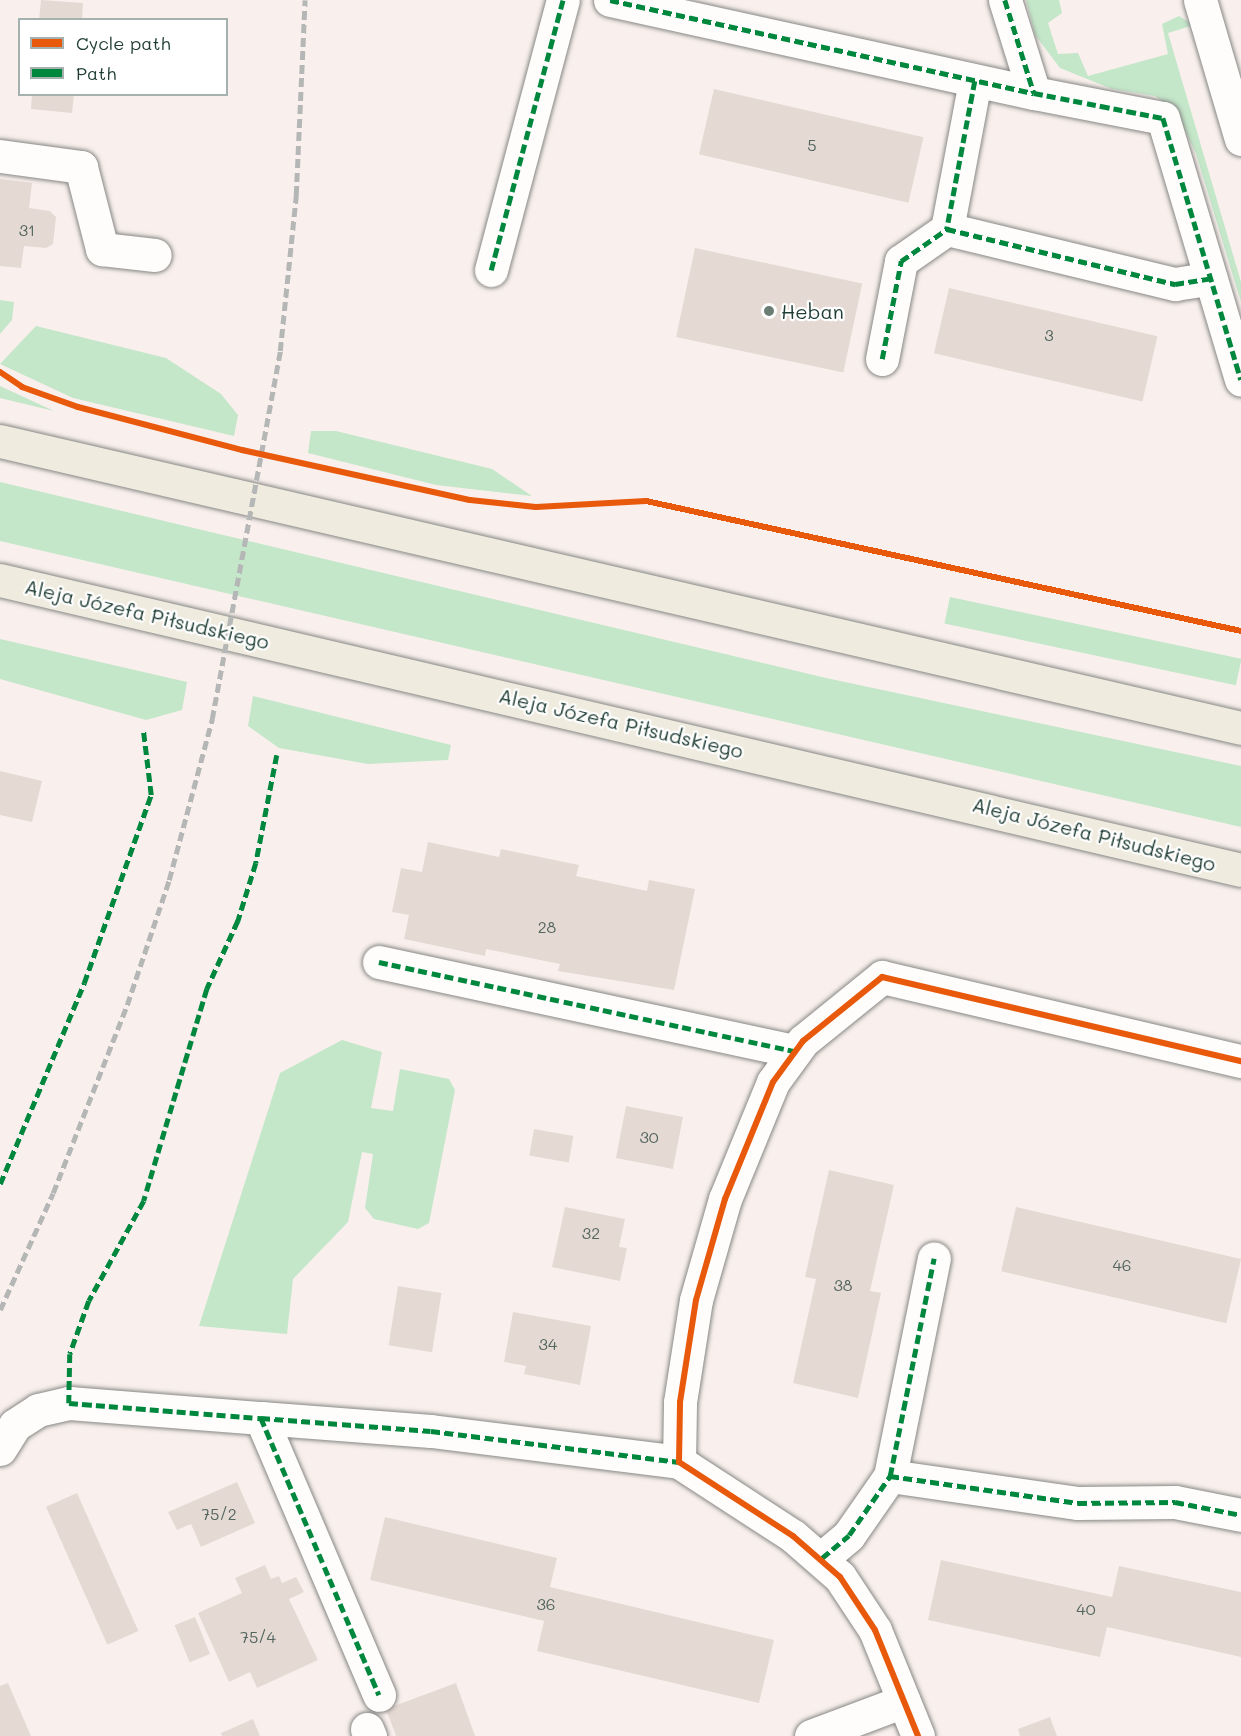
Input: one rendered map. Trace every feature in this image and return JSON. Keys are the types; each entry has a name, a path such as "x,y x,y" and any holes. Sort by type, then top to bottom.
{"main road":[{"path":"0,441 1241,728"},
{"name":"Aleja Józefa Piłsudskiego","path":"0,580 1241,870"}],"street":[{"path":"492,270 563,0"},
{"path":"610,0 975,81 1163,118 1239,367"},
{"path":"1005,0 1034,93"},
{"path":"1200,0 1241,139"},
{"path":"882,359 901,261 947,229 975,81"},
{"path":"0,156 81,167 102,249 155,255"},
{"path":"947,229 1175,284 1210,278"},
{"path":"379,962 795,1051"},
{"path":"679,1462 680,1402 696,1300 725,1199 756,1119 795,1051 882,977 1241,1061"},
{"path":"822,1558 849,1535 890,1476 934,1258"},
{"path":"0,1449 15,1425 38,1410 69,1403 430,1431 679,1462 822,1558 865,1610 918,1736"},
{"path":"261,1418 379,1695"},
{"path":"890,1476 1078,1503 1174,1502 1241,1515"},
{"path":"812,1736 904,1701"}],"green space":[{"path":"1026,0 1059,0 1062,13 1048,23 1058,54 1078,53 1088,76 1168,54 1162,24 1179,16 1189,22 1191,26 1168,33 1241,282 1241,302 1196,154 1176,111 1155,96 1112,89 1060,68 1035,35"},
{"path":"0,300 14,302 12,320 0,334"},
{"path":"36,326 166,358 221,394 238,415 234,436 73,398 0,364"},
{"path":"0,386 54,411 0,398"},
{"path":"311,431 336,431 492,469 532,496 436,485 308,453"},
{"path":"0,482 826,678 1241,766 1241,827 0,541"},
{"path":"950,597 1241,659 1236,685 944,623"},
{"path":"0,639 187,682 182,710 146,720 0,679"},
{"path":"253,696 451,745 448,760 368,764 279,748 248,726"},
{"path":"342,1040 382,1052 371,1108 393,1111 400,1069 449,1079 455,1090 429,1223 418,1229 374,1219 365,1208 373,1154 362,1152 348,1222 293,1279 287,1334 199,1326 280,1073"}],"building":[{"path":"41,0 83,3 82,18 39,18"},
{"path":"714,89 923,137 908,203 699,154"},
{"path":"32,96 74,96 72,113 31,109"},
{"path":"0,179 32,183 29,208 50,211 56,217 53,244 46,248 24,246 21,268 0,266"},
{"name":"Heban","path":"695,248 862,284 843,373 676,337"},
{"path":"949,288 1158,336 1142,401 934,353"},
{"path":"0,771 42,781 32,822 0,815"},
{"path":"428,842 499,857 501,849 579,865 576,876 647,891 649,880 695,889 674,990 558,971 560,964 486,949 485,956 404,939 409,915 392,912 401,868 422,872"},
{"path":"626,1106 683,1117 673,1169 616,1158"},
{"path":"534,1129 573,1136 569,1163 529,1156"},
{"path":"829,1170 894,1185 870,1291 881,1293 858,1398 793,1383 816,1279 805,1277"},
{"path":"565,1207 625,1219 619,1247 627,1248 620,1281 552,1267"},
{"path":"1016,1207 1241,1259 1226,1323 1001,1271"},
{"path":"398,1286 441,1293 432,1352 389,1345"},
{"path":"513,1312 591,1326 580,1385 524,1374 526,1366 504,1362"},
{"path":"237,1482 255,1523 201,1547 191,1524 177,1530 168,1512"},
{"path":"77,1493 138,1631 107,1645 46,1507"},
{"path":"385,1517 557,1558 550,1587 774,1640 759,1703 537,1651 544,1621 370,1580"},
{"path":"941,1560 1112,1597 1119,1566 1241,1592 1241,1657 1107,1627 1100,1657 928,1620"},
{"path":"265,1565 271,1579 279,1576 282,1583 296,1577 304,1592 289,1599 318,1660 257,1688 250,1672 229,1682 198,1613 242,1593 235,1578"},
{"path":"195,1617 210,1654 190,1662 175,1625"},
{"path":"8,1683 31,1736 0,1736 0,1686"},
{"path":"456,1683 475,1736 396,1736 386,1709"},
{"path":"1050,1717 1057,1736 1020,1736 1018,1729"},
{"path":"253,1719 260,1736 222,1736 221,1733"}],"railway":[{"path":"0,1310 53,1193 127,1005 169,880 212,719 280,351 296,195 305,0"}],"marked path":[{"path":"491,270 563,0"},
{"path":"610,0 1034,93"},
{"path":"1005,0 1034,93 1163,118 1241,380"},
{"path":"975,81 947,229 1175,284 1211,278"},
{"path":"882,359 901,261 947,229"},
{"path":"0,1184 84,983 151,795 143,729"},
{"path":"277,755 256,863 238,921 207,989 144,1201 89,1301 70,1354 69,1403 261,1418 379,1695"},
{"path":"379,962 795,1051"},
{"path":"890,1476 934,1258"},
{"path":"261,1418 431,1431 679,1462"},
{"path":"822,1558 849,1535 890,1476 1078,1503 1175,1502 1241,1515"}],"cycle path":[{"path":"0,372 22,387 78,407 242,450 470,500 536,507 646,501 1241,631"},
{"path":"918,1736 875,1630 840,1577 793,1536 679,1462 680,1402 696,1300 725,1199 773,1082 803,1041 882,977 1241,1061"}],"place":[{"name":"Heban","path":"769,311"}]}
